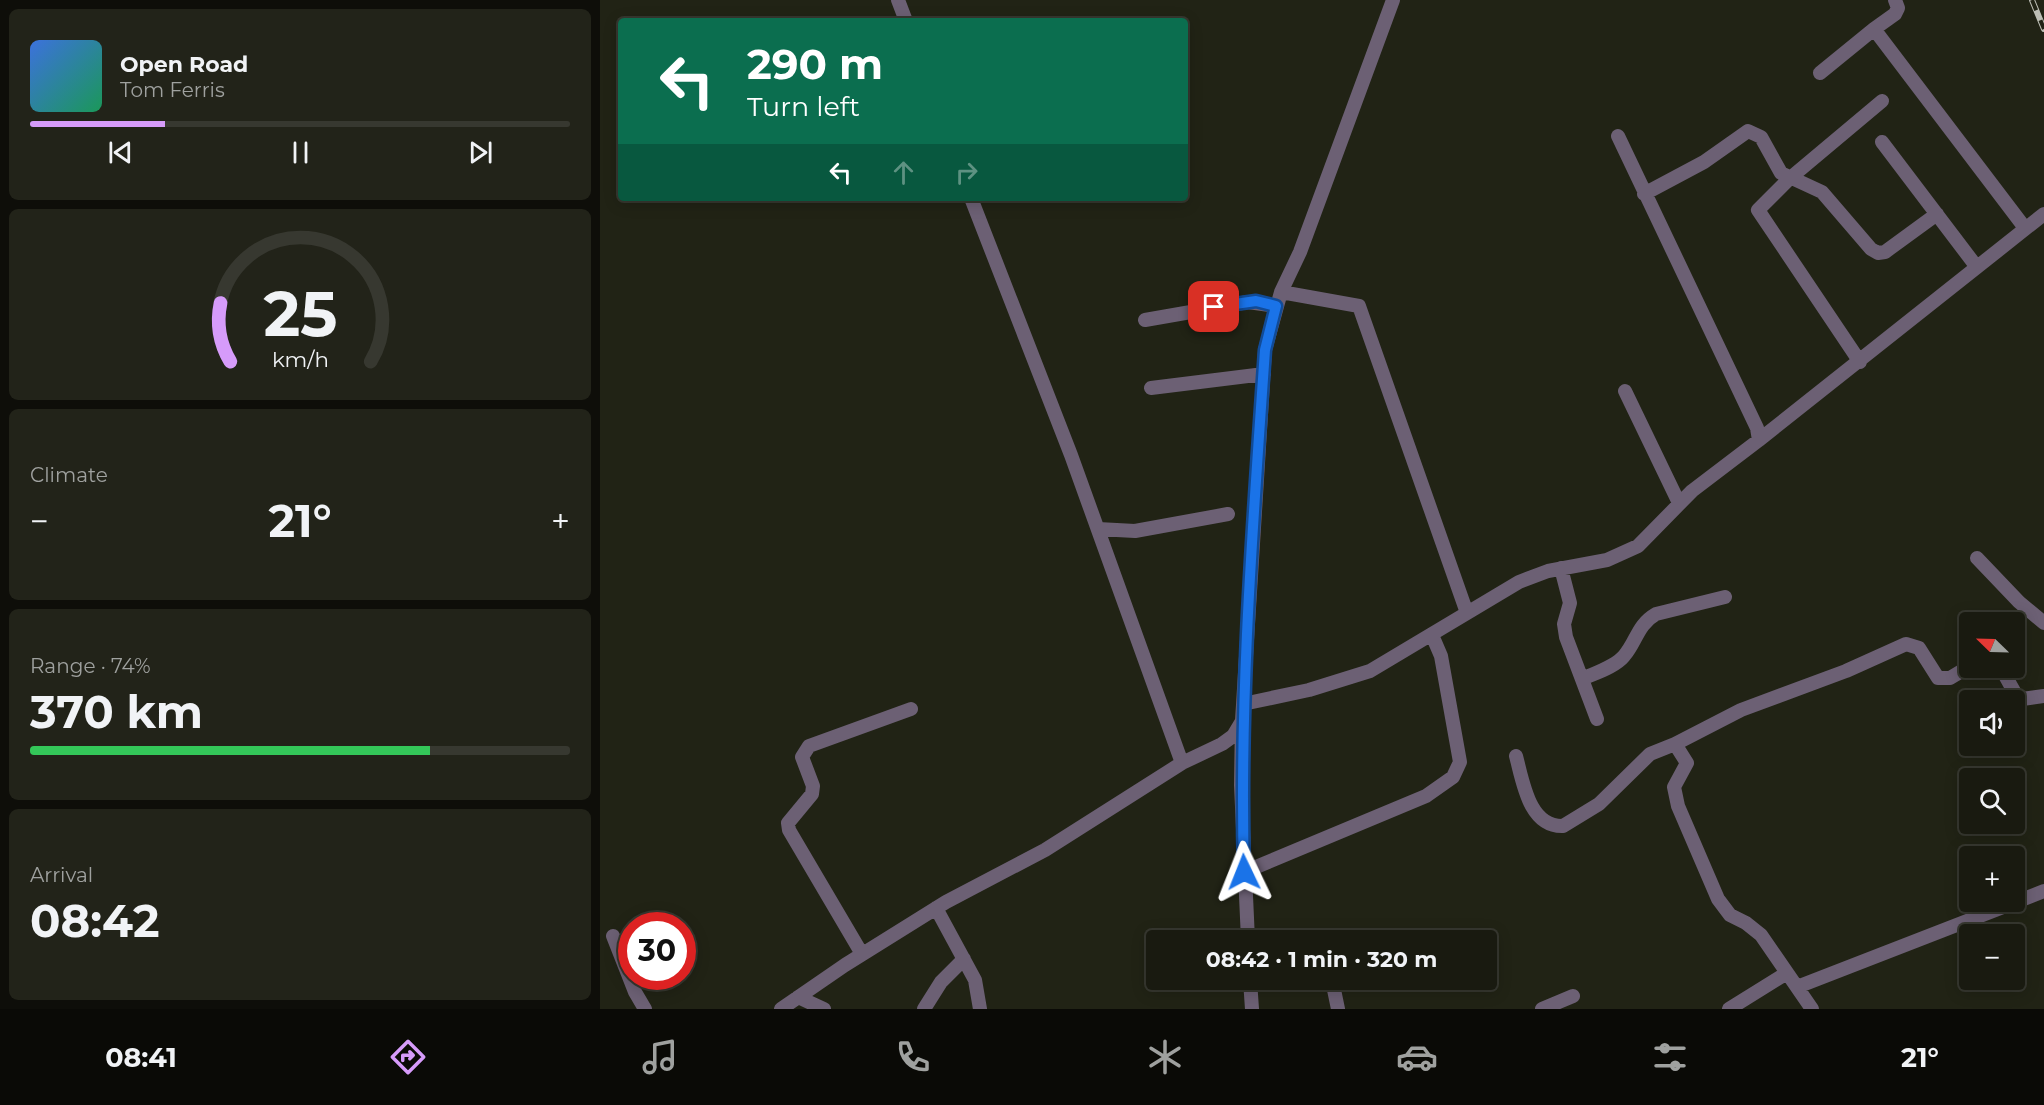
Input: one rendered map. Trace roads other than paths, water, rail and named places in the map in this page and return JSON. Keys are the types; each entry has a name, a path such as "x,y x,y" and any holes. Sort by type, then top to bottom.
{"street":[{"path":"898,0 905,18"},
{"path":"1247,930 1244,872 1242,721 1265,350 1281,292 1300,252 1394,0"},
{"path":"1820,73 1895,14 1898,8 1895,0"},
{"path":"1874,29 2025,228"},
{"path":"1860,362 1759,213 1761,204 1789,178 1882,101"},
{"path":"1644,194 1704,162 1722,151 1740,134 1748,131 1761,136 1774,164 1789,178 1822,192 1871,249 1878,253 1885,252 1937,214"},
{"path":"1618,136 1758,428 1759,440"},
{"path":"1882,142 1976,266"},
{"path":"972,201 1098,529 1182,763"},
{"path":"1243,704 1352,678 1392,660 1519,582 1561,568 1607,560 1638,546 1679,503 1860,362 1976,266 2044,214"},
{"path":"1281,292 1353,302 1359,306 1467,613"},
{"path":"1145,320 1248,302 1276,306"},
{"path":"1151,388 1264,374"},
{"path":"1625,391 1679,503"},
{"path":"1098,529 1135,531 1228,514"},
{"path":"1977,558 2019,602 2044,623"},
{"path":"1561,568 1570,603 1564,629 1597,719"},
{"path":"1582,679 1621,659 1640,626 1656,614 1725,597"},
{"path":"1244,872 1426,796 1453,777 1460,762 1441,656 1432,635"},
{"path":"1516,756 1526,796 1538,816 1546,824 1563,826 1599,804 1650,754 1675,744 1741,710 1846,671 1906,644 1919,648 1938,678 1950,678 1959,673"},
{"path":"2007,678 2016,695 2022,699 2044,696"},
{"path":"862,954 789,830 788,823 791,816 807,802 812,794 813,786 802,757 809,746 911,709"},
{"path":"781,1009 862,954 936,909 1044,850 1182,763 1222,744 1233,736 1242,721"},
{"path":"1675,744 1687,764 1674,787 1681,816 1718,899 1730,915 1746,922 1761,935 1812,1009"},
{"path":"1797,987 2044,891"},
{"path":"936,909 975,980 980,1009"},
{"path":"614,936 635,992 645,1009"},
{"path":"924,1009 941,982 964,959"},
{"path":"1729,1009 1787,973"},
{"path":"1250,990 1251,1009"},
{"path":"1334,990 1338,1009"},
{"path":"1542,1009 1573,996"},
{"path":"798,997 824,1009"}],"railway":[{"path":"2032,0 2044,29"}]}
